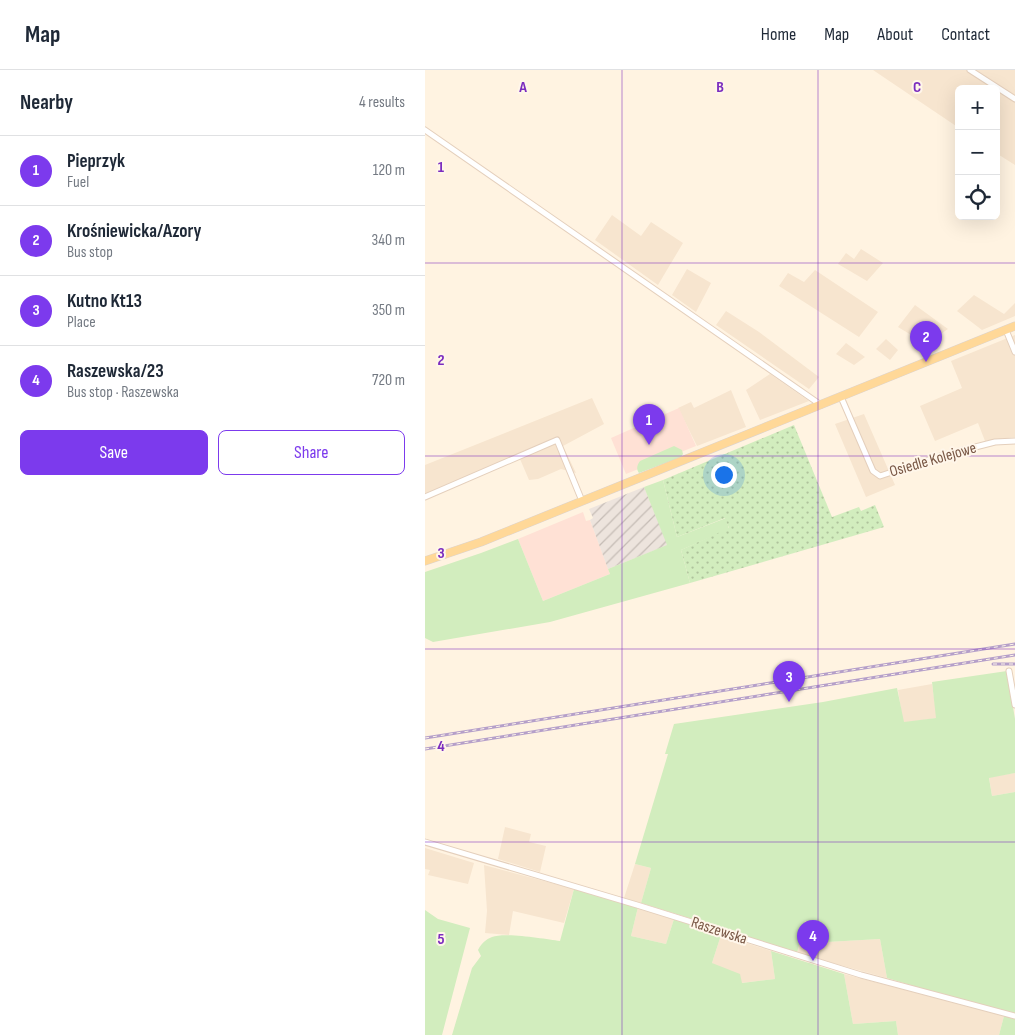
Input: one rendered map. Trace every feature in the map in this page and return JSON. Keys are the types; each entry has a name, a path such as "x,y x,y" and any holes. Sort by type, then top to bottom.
{"main road":[{"path":"425,561 453,552 582,501 1015,326"}],"street":[{"path":"970,70 1015,99"},
{"path":"425,130 821,405"},
{"path":"1006,330 1015,352"},
{"name":"Osiedle Kolejowe","path":"841,397 873,471 880,476 940,456 995,442 1015,441"},
{"path":"425,497 557,440 582,501"},
{"path":"1009,671 1015,705"},
{"name":"Raszewska","path":"425,842 861,976 1015,1016"}],"shaded area":[{"path":"873,70 1015,70 1015,165 1000,156 1000,85 955,85 955,125"},
{"path":"612,215 641,236 651,222 683,243 658,285 595,240"},
{"path":"861,249 883,263 867,281 838,264 846,253 854,259"},
{"path":"687,269 711,283 696,312 672,295"},
{"path":"815,270 878,312 859,337 779,286 788,273 804,282"},
{"path":"974,295 1004,314 1015,303 1015,316 982,330 957,311"},
{"path":"915,305 948,329 926,344 898,327"},
{"path":"726,311 759,332 819,377 809,389 716,325"},
{"path":"1015,335 1015,437 985,441 978,423 935,441 920,406 962,388 951,361"},
{"path":"886,339 898,350 890,360 876,349"},
{"path":"846,343 865,357 854,365 836,354"},
{"path":"770,374 809,401 760,420 746,390"},
{"path":"731,390 746,427 697,446 678,408 691,402 694,408"},
{"path":"592,398 604,424 563,446 576,473 561,469 538,479 529,480 520,459 425,499 425,465"},
{"path":"679,408 696,446 626,474 611,438"},
{"path":"864,414 895,485 866,497 835,424"},
{"path":"644,487 668,545 608,569 590,520 593,518 589,509"},
{"path":"583,512 586,521 590,520 610,574 543,601 518,539"},
{"path":"932,684 937,718 903,723 898,690"},
{"path":"1015,773 1015,792 992,796 989,777"},
{"path":"505,827 531,834 529,842 546,846 540,872 498,859"},
{"path":"425,848 474,863 468,884 428,875 430,870 425,869"},
{"path":"635,864 651,868 641,903 624,898"},
{"path":"484,865 574,889 564,923 513,911 509,935 485,933 487,911"},
{"path":"638,907 674,919 666,944 631,936"},
{"path":"805,921 824,925 820,941 880,939 887,978 797,953"},
{"path":"721,935 771,951 775,979 741,983 712,963"},
{"path":"844,974 1004,1016 999,1035 898,1035 896,1021 853,1024"}],"green space":[{"path":"794,425 832,517 859,507 861,511 875,505 884,527 690,583 681,550 729,528 725,518 677,537 663,480"},
{"path":"674,446 682,450 683,454 681,457 639,473 637,467 640,461"},
{"path":"663,480 677,537 726,518 729,529 681,550 690,583 550,622 433,642 425,638 425,572 518,539 543,601 610,574 608,569 667,545 644,487"},
{"path":"1007,671 1015,719 1015,773 989,778 992,796 1015,792 1015,1014 997,1011 887,978 880,939 819,941 824,925 805,921 797,953 770,946 718,927 641,903 651,868 635,864 668,754 665,754 674,724 823,702 897,688 904,722 936,718 932,682"},
{"path":"574,889 638,907 631,936 666,944 674,919 721,935 712,963 740,974 742,983 775,979 771,951 844,974 853,1024 896,1021 898,1035 452,1035 472,968 481,956 478,950 482,944 492,937 506,935 560,941"},
{"path":"425,910 438,919 470,928 442,1035 425,1035"},
{"path":"1004,1016 1015,1019 1015,1035 999,1035"}],"railway":[{"path":"425,738 1015,644"},
{"path":"425,749 1015,655"},
{"path":"993,664 1015,664"}],"place":[{"name":"Krośniewicka/Azory","path":"926,362"},
{"name":"Pieprzyk","path":"649,445"},
{"name":"Kutno Kt13","path":"789,702"},
{"name":"Raszewska/23","path":"813,961"}]}
